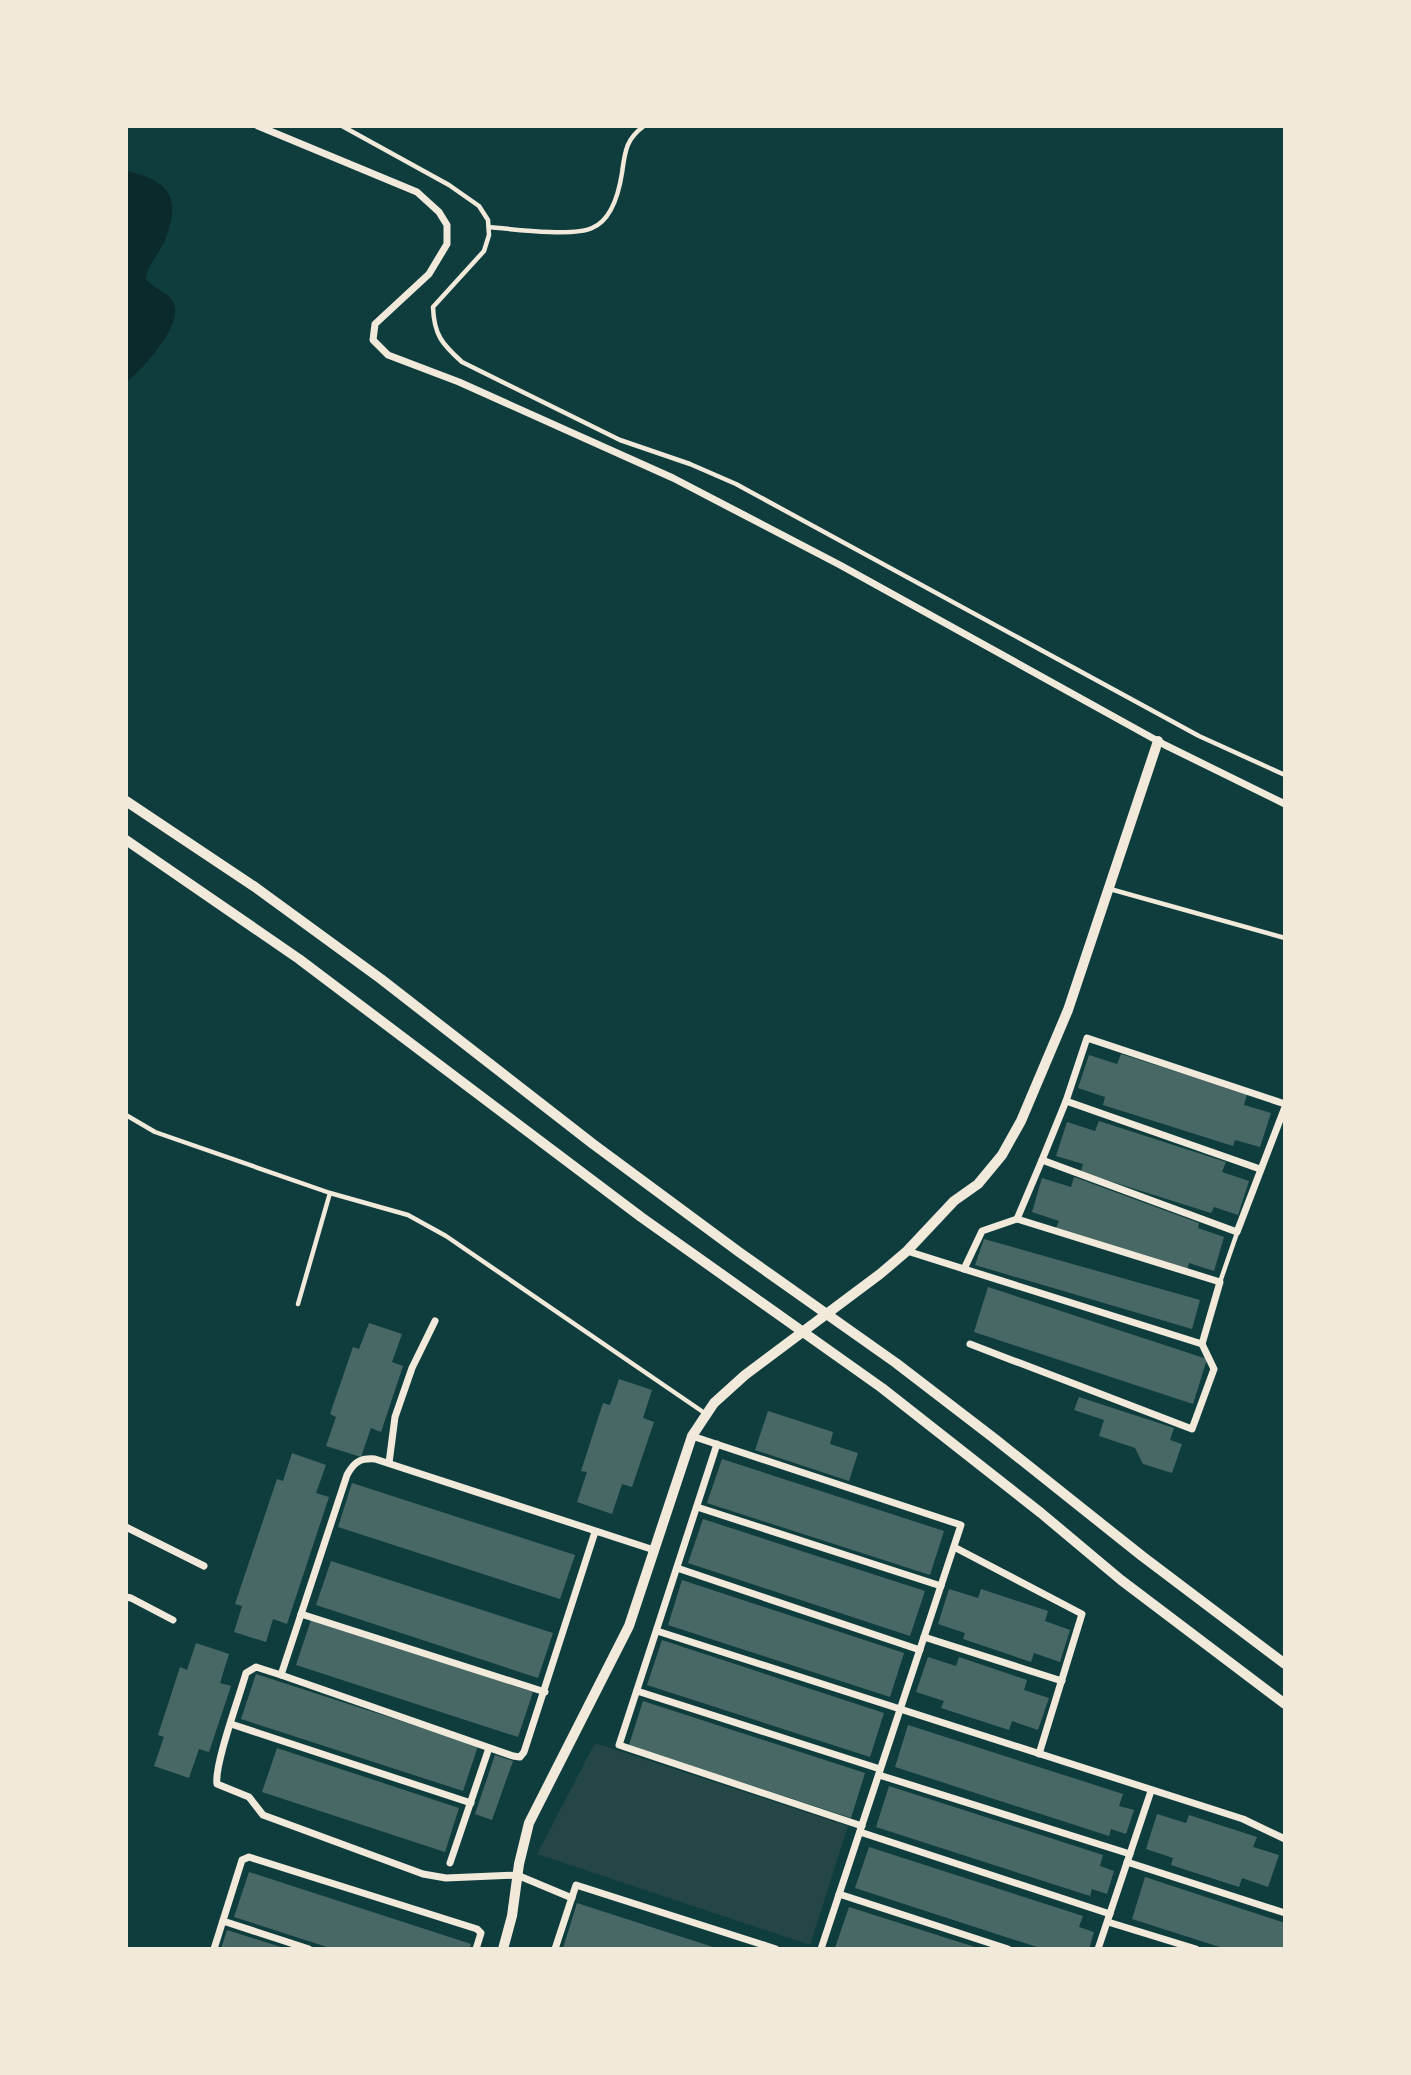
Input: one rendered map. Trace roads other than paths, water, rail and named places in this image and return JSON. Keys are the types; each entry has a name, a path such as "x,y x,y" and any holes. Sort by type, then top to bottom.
{"main road":[{"path":"126,801 255,887 359,963 593,1144 918,1380 1151,1564 1285,1664"},
{"path":"126,840 299,959 619,1200 882,1388 1041,1513 1121,1580 1285,1704"}],"street":[{"path":"258,126 417,192 439,212 447,225 447,243 429,274 375,324 373,340 388,355 459,382 673,478 840,565 1158,741 1285,804"},
{"path":"503,1949 512,1916 528,1823 629,1626 692,1436 714,1404 745,1375 827,1315 907,1251 954,1201 988,1174 1021,1121 1068,1010 1158,741"},
{"path":"1017,1219 1066,1101 1087,1038 1285,1105 1237,1232 1042,1160"},
{"path":"1066,1101 1260,1169"},
{"path":"964,1269 982,1231 1017,1219 1220,1282 1202,1344 1214,1369 1192,1429 970,1344"},
{"path":"907,1251 1202,1344"},
{"path":"389,1463 395,1417 412,1368 435,1321"},
{"path":"692,1436 961,1525 821,1949"},
{"path":"717,1444 620,1745 1196,1949"},
{"path":"281,1675 347,1475 357,1461 365,1458 389,1463 654,1550"},
{"path":"696,1507 941,1586"},
{"path":"126,1527 204,1566"},
{"path":"572,1898 517,1875 446,1878 423,1874 263,1815 248,1797 217,1784 218,1769 246,1672 256,1667 520,1757 545,1692 595,1532"},
{"path":"954,1547 1082,1614 1039,1754"},
{"path":"677,1568 920,1650"},
{"path":"126,1597 173,1620"},
{"path":"301,1614 545,1692"},
{"path":"657,1630 1242,1819 1285,1839"},
{"path":"924,1637 1062,1681"},
{"path":"637,1691 1285,1913"},
{"path":"231,1724 471,1803"},
{"path":"450,1863 489,1748"},
{"path":"1098,1949 1151,1791"},
{"path":"214,1949 242,1860 249,1857 477,1929 481,1933 476,1949"},
{"path":"555,1949 576,1885 776,1949"},
{"path":"839,1894 1008,1949"},
{"path":"223,1921 309,1949"}],"lane":[{"path":"342,126 449,185 479,206 488,220 489,235 484,251 433,307 433,326 443,345 462,362 620,440 690,464 736,484 1199,736 1285,775"},
{"path":"489,227 538,231 592,229 608,216 618,191 624,148 633,134 644,126"},
{"path":"1109,889 1285,938"},
{"path":"126,1115 155,1132 330,1193 408,1216 446,1236 706,1414"},
{"path":"298,1304 330,1193"},
{"path":"1220,1282 1237,1232"}]}
